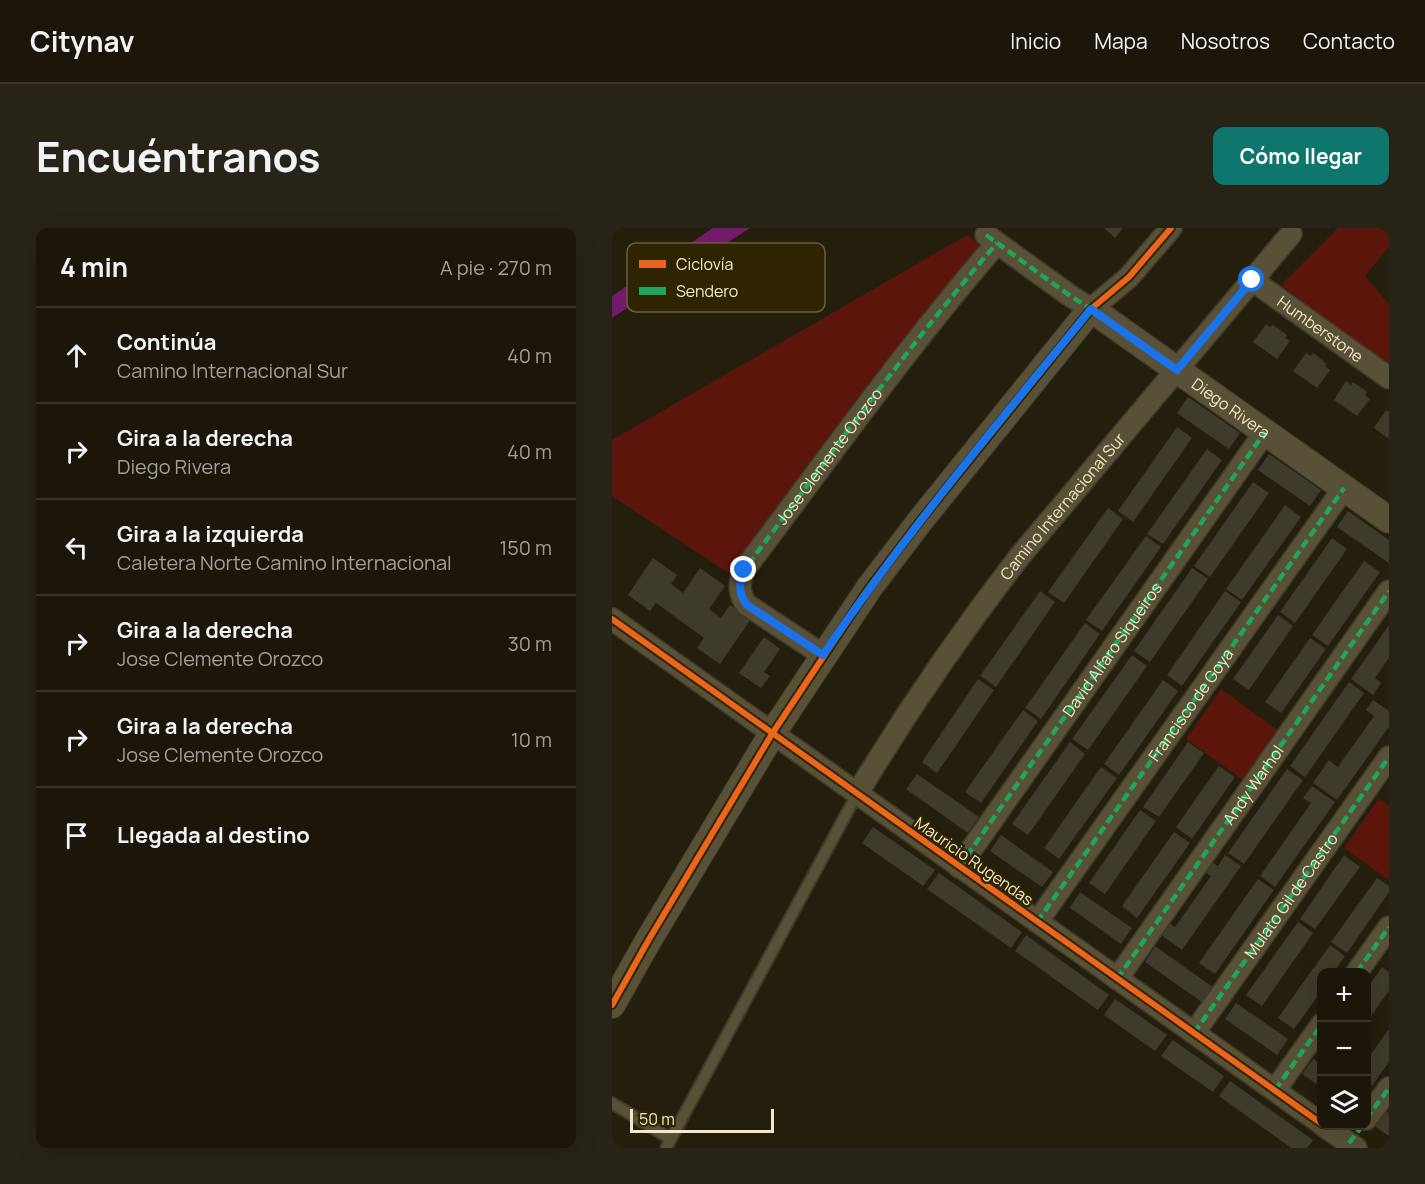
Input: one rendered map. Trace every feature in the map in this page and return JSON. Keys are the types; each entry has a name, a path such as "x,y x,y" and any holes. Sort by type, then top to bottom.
{"street":[{"path":"612,1005 681,884 772,734 869,588 920,521 1091,309 1129,277 1171,228"},
{"name":"Camino Internacional Sur","path":"857,794 914,702 981,606 1020,556 1291,234"},
{"name":"Diego Rivera","path":"991,239 1389,520"},
{"name":"Jose Clemente Orozco","path":"823,655 747,605 740,594 744,570 900,361 950,298 991,239"},
{"name":"Humberstone","path":"1252,280 1389,378"},
{"name":"David Alfaro Siqueiros","path":"959,867 1265,432"},
{"name":"Francisco de Goya","path":"1037,922 1344,488"},
{"name":"Andy Warhol","path":"1117,979 1389,591"},
{"name":"Mauricio Rugendas","path":"612,619 1317,1120"},
{"name":"Mulato Gil de Castro","path":"1194,1033 1389,758"},
{"path":"1360,968 1389,927"},
{"path":"1275,1090 1317,1031"},
{"path":"1371,1112 1389,1088"},
{"name":"Mauricio Rugendas","path":"1331,1130 1353,1146"},
{"path":"1353,1146 1360,1130"}],"lane":[{"path":"612,1103 669,1143 857,794"}],"shaded area":[{"path":"713,228 750,228 727,243 691,243"},
{"path":"1338,228 1389,228 1389,247 1365,276 1389,304 1389,369 1281,285"},
{"path":"967,235 983,248 730,574 612,496 612,440"},
{"path":"627,286 627,308 612,318 612,296"},
{"path":"1221,689 1279,731 1244,781 1186,739"},
{"path":"1379,798 1389,806 1389,880 1344,848"}],"building":[{"path":"1104,228 1123,228 1115,238"},
{"path":"1266,324 1270,327 1273,325 1287,335 1285,338 1290,341 1277,359 1253,342"},
{"path":"1306,353 1311,356 1313,353 1327,364 1325,366 1330,370 1317,388 1293,371"},
{"path":"1346,381 1351,385 1353,382 1367,392 1365,395 1370,399 1357,416 1334,400"},
{"path":"1188,397 1240,433 1229,449 1177,413"},
{"path":"1386,410 1389,412 1389,439 1374,428"},
{"path":"1177,427 1192,438 1133,522 1118,511"},
{"path":"1207,449 1222,460 1163,544 1147,534"},
{"path":"1269,454 1321,490 1310,506 1258,470"},
{"path":"1253,482 1269,493 1210,577 1194,566"},
{"path":"1285,505 1301,517 1242,600 1226,589"},
{"path":"1108,508 1123,519 1064,603 1048,592"},
{"path":"1348,511 1389,540 1389,563 1337,527"},
{"path":"1146,536 1161,547 1102,631 1086,620"},
{"path":"1332,538 1347,549 1295,623 1280,612"},
{"path":"653,558 677,575 671,584 683,593 700,568 725,586 709,609 721,618 730,605 751,619 720,664 697,648 704,638 656,603 650,611 628,595"},
{"path":"1364,561 1380,572 1328,646 1312,635"},
{"path":"1192,568 1208,579 1150,662 1134,651"},
{"path":"1040,591 1055,602 996,687 980,676"},
{"path":"1225,591 1241,602 1182,686 1167,675"},
{"path":"1278,615 1293,626 1249,690 1233,679"},
{"path":"1085,623 1100,634 1041,719 1025,708"},
{"path":"1389,625 1389,658 1375,678 1381,683 1373,695 1351,679"},
{"path":"764,637 780,649 764,672 770,676 761,688 739,673"},
{"path":"1310,638 1326,649 1281,713 1265,702"},
{"path":"1132,655 1147,666 1088,750 1072,739"},
{"path":"978,679 994,690 937,773 922,762"},
{"path":"1163,680 1178,691 1119,775 1104,764"},
{"path":"1349,682 1364,693 1305,777 1290,766"},
{"path":"1373,700 1389,711 1389,727 1337,800 1313,783 1329,760 1338,767 1374,716 1366,710"},
{"path":"1023,710 1038,721 981,803 965,792"},
{"path":"1070,742 1085,754 1028,835 1012,824"},
{"path":"1188,742 1204,753 1159,817 1143,807"},
{"path":"1219,766 1235,777 1192,839 1176,827"},
{"path":"1101,767 1117,778 1059,859 1044,848"},
{"path":"1287,769 1303,780 1244,864 1228,853"},
{"path":"917,774 979,817 968,833 906,789"},
{"path":"1312,786 1335,802 1275,887 1260,876 1311,803 1303,798"},
{"path":"1140,810 1156,821 1105,894 1089,883"},
{"path":"873,827 935,870 923,886 862,843"},
{"path":"1174,832 1190,843 1137,918 1122,906"},
{"path":"1001,835 1053,872 1042,887 990,851"},
{"path":"1225,855 1241,866 1182,950 1160,934 1169,923 1175,927 1211,876 1205,872 1212,862 1218,866"},
{"path":"1344,855 1360,867 1315,929 1300,919"},
{"path":"939,873 1022,932 1011,948 927,889"},
{"path":"1377,878 1389,886 1389,892 1347,953 1331,942"},
{"path":"1258,879 1274,890 1215,974 1199,963"},
{"path":"1080,892 1132,928 1121,944 1070,908"},
{"path":"1298,922 1313,933 1262,1006 1246,995"},
{"path":"1026,935 1109,995 1098,1010 1015,951"},
{"path":"1330,945 1345,956 1337,968 1317,968 1317,997 1294,1029 1278,1018"},
{"path":"1155,946 1217,990 1206,1005 1145,962"},
{"path":"1382,967 1389,972 1389,991 1371,1016 1371,983"},
{"path":"1115,999 1167,1035 1155,1051 1104,1015"},
{"path":"1236,1003 1288,1039 1277,1055 1225,1019"},
{"path":"1389,1029 1389,1062 1372,1086 1371,1085 1371,1054"},
{"path":"1173,1040 1224,1076 1213,1092 1161,1056"},
{"path":"1313,1059 1317,1061 1317,1084 1302,1074"},
{"path":"1230,1081 1313,1140 1307,1148 1291,1148 1219,1096"},
{"path":"1384,1109 1389,1113 1389,1136 1373,1125"}],"marked path":[{"path":"986,235 1091,309"},
{"path":"823,655 747,605 740,588 744,570 899,363 997,243"},
{"path":"959,867 1265,432"},
{"path":"1037,922 1344,488"},
{"path":"1117,979 1389,591"},
{"path":"1194,1033 1389,757"},
{"path":"1360,968 1389,927"},
{"path":"1275,1090 1317,1031"},
{"path":"1371,1112 1389,1088"},
{"path":"1349,1143 1359,1130"}],"cycle path":[{"path":"612,1005 772,734 869,588 920,521 1091,309 1129,277 1171,228"},
{"path":"612,619 1317,1120"}],"route":[{"path":"744,570 740,586 742,600 823,655 869,588 920,521 1091,309 1177,370 1252,280"}]}
